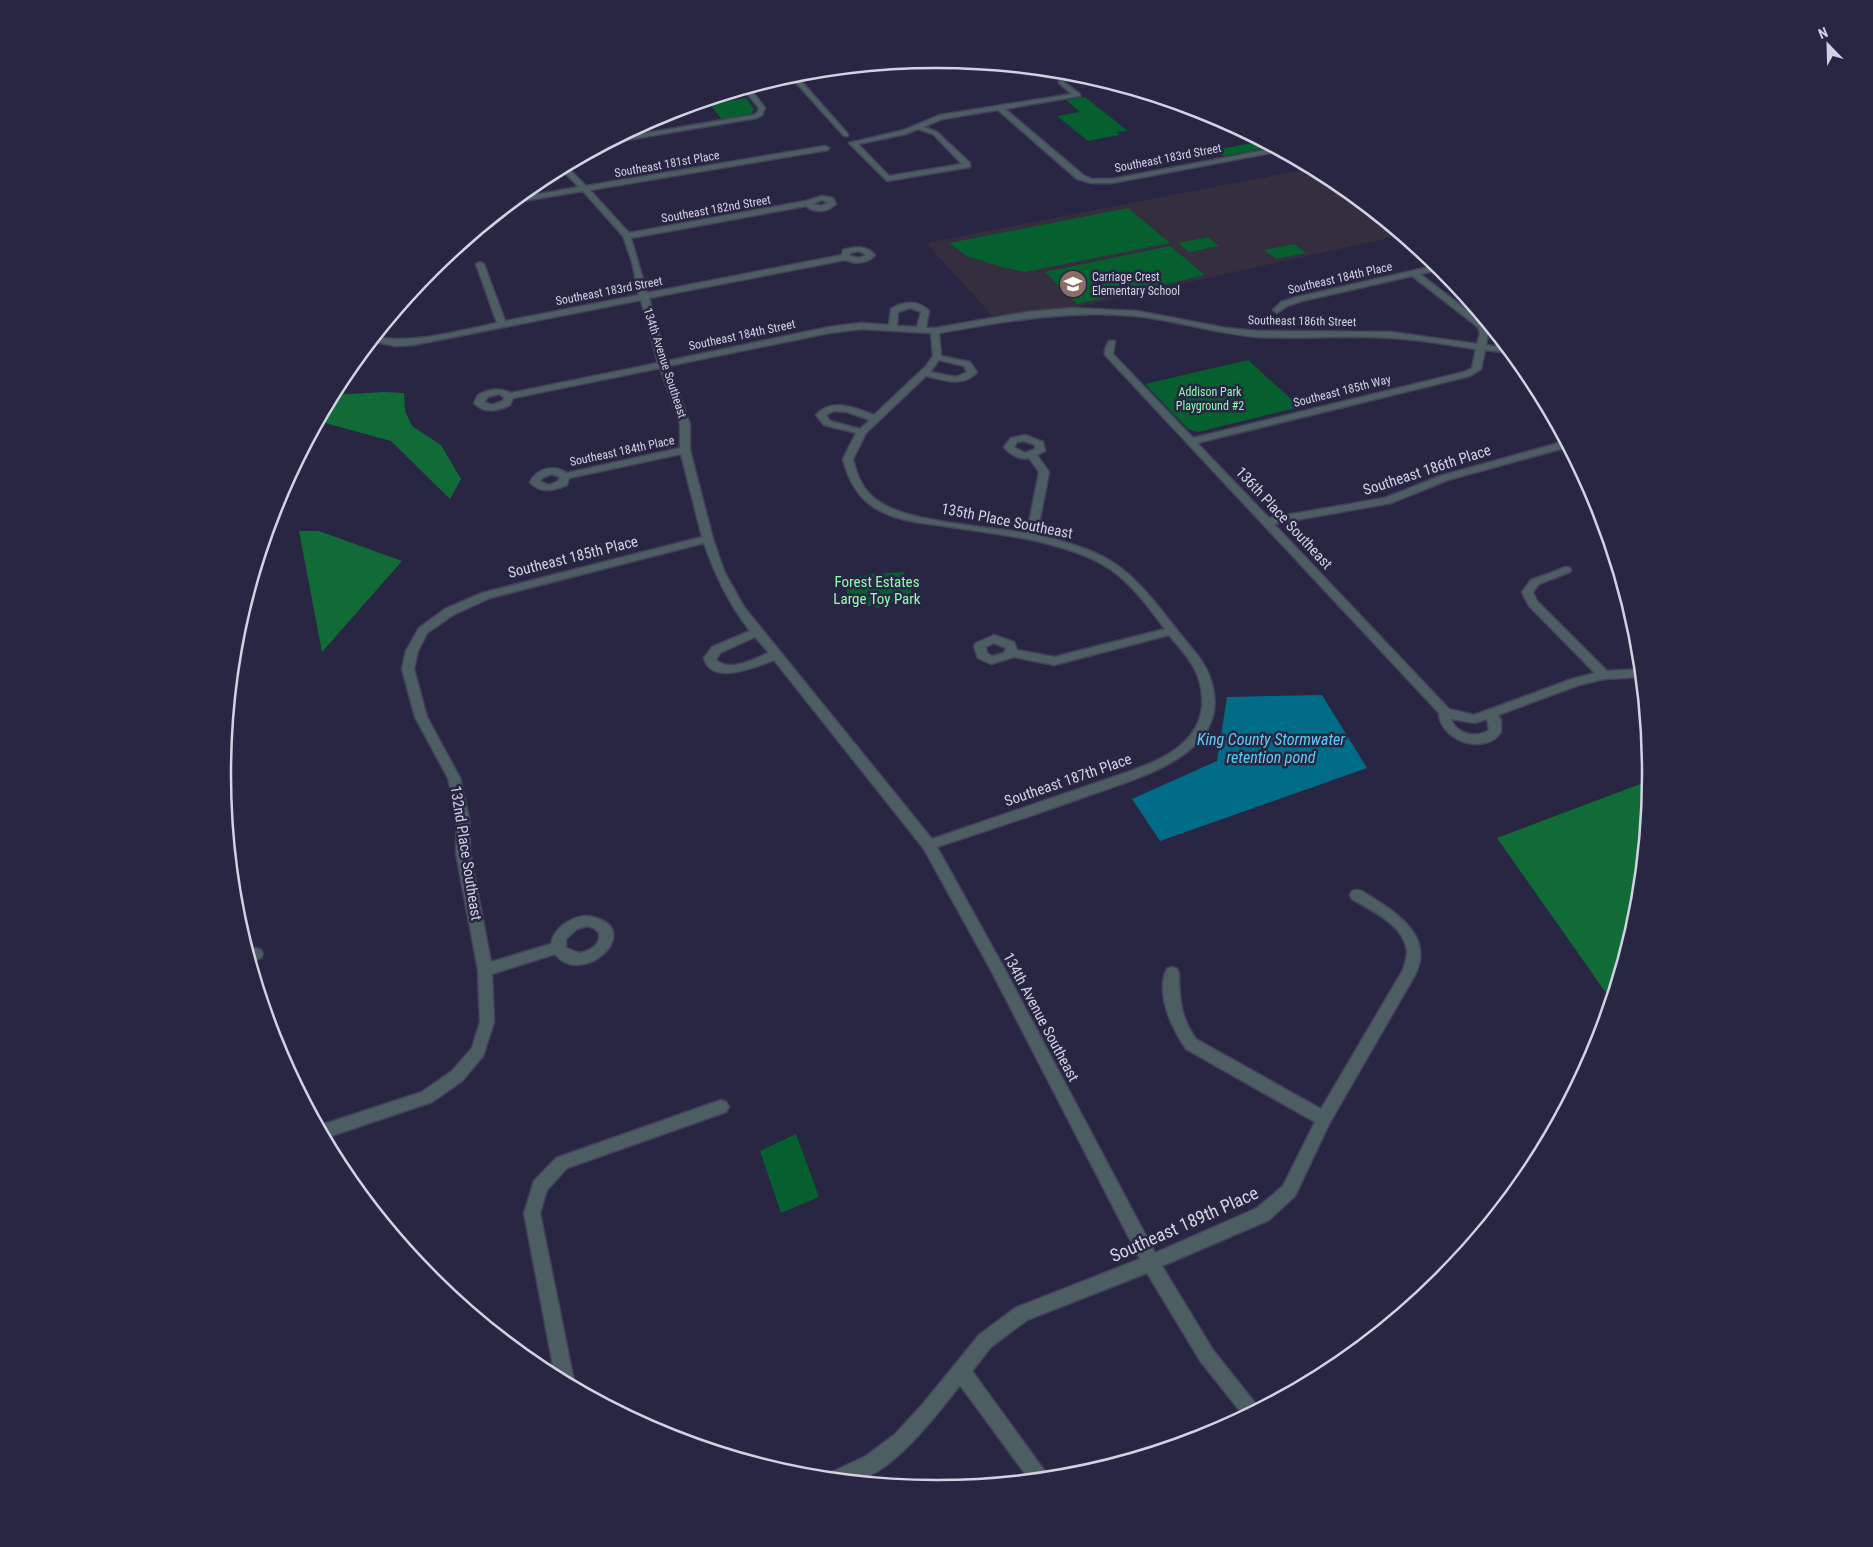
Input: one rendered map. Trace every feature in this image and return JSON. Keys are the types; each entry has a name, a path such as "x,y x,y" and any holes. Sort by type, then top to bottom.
{"street":[{"path":"798,81 846,135"},
{"path":"919,127 935,133 967,165 887,179 854,142 906,132 940,118 1078,94 1062,82"},
{"path":"628,138 748,120 760,114 762,108 750,93"},
{"name":"Southeast 183rd Street","path":"1000,108 1080,177 1091,181 1112,181 1270,151"},
{"name":"Southeast 181st Place","path":"525,200 825,148"},
{"path":"1202,152 1215,162"},
{"name":"134th Avenue Southeast","path":"568,172 627,236 636,262 663,364 685,424 685,450 708,539 719,571 739,609 929,845 1001,974 1151,1263 1207,1356 1248,1407"},
{"name":"Southeast 182nd Street","path":"627,236 808,203"},
{"name":"Southeast 183rd Street","path":"379,340 395,343 413,342 846,257"},
{"path":"480,264 502,324"},
{"name":"Southeast 184th Place","path":"1277,310 1284,304 1300,299 1431,270"},
{"path":"1414,274 1482,326 1484,333 1482,346"},
{"path":"893,327 894,311 901,306 913,305 925,311 920,330"},
{"name":"Southeast 186th Street","path":"1006,318 1072,312 1114,312 1137,314 1226,331 1258,334 1392,335 1501,349"},
{"name":"Southeast 184th Street","path":"509,396 829,330 861,326 935,331 1006,318"},
{"path":"924,373 958,379 968,376 972,372 967,364 936,357 935,331"},
{"name":"136th Place Southeast","path":"1112,343 1109,355 1445,712 1446,724 1451,730 1470,739 1484,739 1495,732 1495,720 1490,714"},
{"name":"Southeast 185th Way","path":"1190,442 1467,374 1476,369 1482,346"},
{"name":"135th Place Southeast","path":"936,357 924,373 862,432 848,459 851,476 860,491 880,507 907,517 1031,538 1075,549 1112,565 1140,589 1170,631 1198,662 1210,694 1205,725"},
{"path":"862,432 827,423 821,415 827,410 842,408 877,419"},
{"name":"Southeast 186th Place","path":"1266,522 1387,501 1444,478 1561,446"},
{"name":"Southeast 184th Place","path":"565,476 685,450"},
{"path":"1031,538 1044,472 1032,455"},
{"name":"Southeast 185th Place","path":"449,612 486,595 708,539"},
{"path":"1566,570 1535,582 1527,592 1533,603 1604,675"},
{"name":"132nd Place Southeast","path":"328,1130 427,1097 457,1076 478,1051 486,1022 485,970 463,853 463,818 454,778 421,717 408,669 412,651 422,631 449,612"},
{"path":"1011,653 1054,661 1170,631"},
{"path":"757,632 716,650 710,658 711,662 718,669 731,669 776,655"},
{"path":"1445,712 1475,719 1576,682 1604,675 1635,673"},
{"name":"Southeast 187th Place","path":"929,845 1152,768 1189,746 1205,725"},
{"name":"Southeast 189th Place","path":"850,1474 873,1463 900,1441 928,1411 985,1341 1021,1314 1151,1263 1263,1214 1289,1191 1324,1119 1410,971 1414,952 1407,932 1391,917 1357,895"},
{"path":"485,970 559,947"},
{"path":"1172,973 1171,1008 1178,1028 1192,1044 1324,1119"},
{"path":"563,1373 532,1213 540,1186 562,1163 721,1107"},
{"path":"960,1370 1036,1472"}],"shaded area":[{"name":"Carriage Crest Elementary School","path":"1303,170 1329,186 1394,237 1000,324 926,243"}],"green space":[{"path":"1085,97 1128,131 1117,132 1120,135 1088,141 1057,116 1080,112 1066,100"},
{"path":"746,98 754,109 752,113 745,117 722,120 711,105"},
{"path":"1254,143 1265,148 1224,156 1210,151"},
{"path":"1128,208 1170,243 1025,272 967,256 949,243"},
{"path":"1208,237 1219,246 1189,252 1178,243"},
{"path":"1294,244 1306,253 1276,259 1264,250"},
{"path":"1170,246 1205,275 1077,304 1045,272"},
{"name":"Addison Park Playground #2","path":"1248,360 1300,407 1198,432 1188,429 1145,384"},
{"path":"404,393 405,411 412,426 441,445 461,479 450,499 391,441 324,423 341,394"},
{"path":"299,531 319,531 402,561 322,652"},
{"name":"Forest Estates Large Toy Park","path":"904,572 912,593 878,608 847,601 847,580 871,574"},
{"path":"1642,783 1641,820 1629,911 1607,994 1497,838"},
{"path":"796,1134 819,1197 781,1213 760,1151"}],"water":[{"name":"King County Stormwater retention pond","path":"1322,695 1367,768 1160,841 1132,799 1217,761 1227,697"}],"place":[{"name":"Carriage Crest Elementary School","path":"1073,284"}]}
